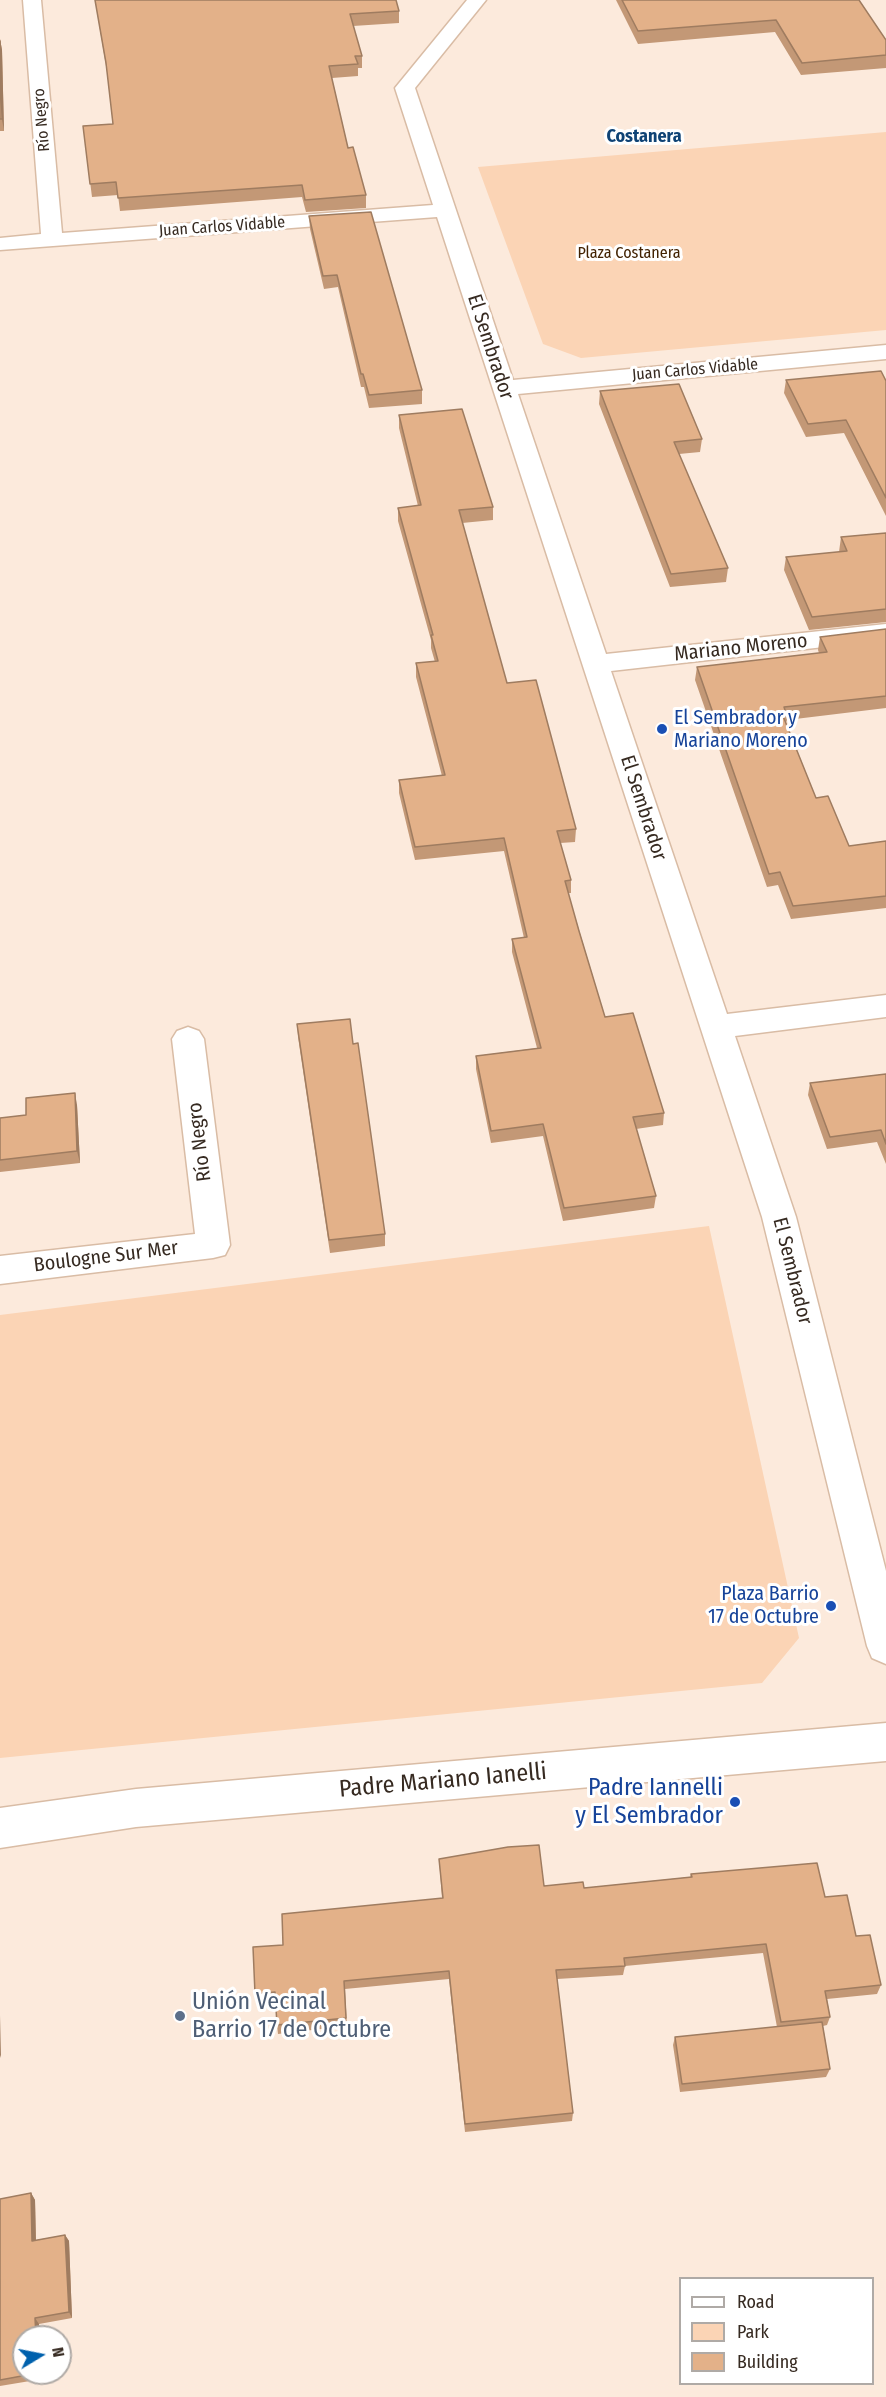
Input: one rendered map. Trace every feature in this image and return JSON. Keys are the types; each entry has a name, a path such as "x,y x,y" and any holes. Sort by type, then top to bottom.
{"street":[{"name":"Río Negro","path":"32,0 52,240"},
{"name":"El Sembrador","path":"477,0 405,88 779,1217 886,1646"},
{"name":"Juan Carlos Vidable","path":"0,244 445,210"},
{"name":"Juan Carlos Vidable","path":"504,388 886,352"},
{"name":"Mariano Moreno","path":"595,664 886,632"},
{"path":"716,1027 886,1006"},
{"name":"Río Negro","path":"188,1040 213,1245"},
{"name":"Boulogne Sur Mer","path":"0,1270 213,1245"},
{"name":"Padre Mariano Ianelli","path":"0,1828 136,1808 886,1742"}],"green space":[{"name":"Plaza Costanera","path":"886,132 886,330 581,358 543,344 478,167"},
{"path":"709,1226 799,1638 762,1683 0,1758 0,1315"}],"building":[{"path":"95,0 396,0 399,11 350,14 362,56 355,56 358,64 329,66 348,148 353,147 366,195 305,200 302,185 118,198 116,182 90,184 83,126 113,124 106,63"},
{"path":"622,0 859,0 886,40 886,55 802,63 776,20 638,31"},
{"path":"0,41 2,119 0,119"},
{"path":"371,212 422,390 369,395 363,374 361,374 337,275 323,276 309,216"},
{"path":"881,371 886,381 886,498 846,420 808,424 786,380"},
{"path":"679,384 702,439 674,442 728,568 671,574 600,391"},
{"path":"462,409 493,507 459,510 507,683 536,680 576,829 557,831 571,880 565,881 579,931 605,1017 633,1013 664,1113 633,1117 656,1196 564,1208 543,1124 491,1131 476,1056 541,1048 512,939 527,937 504,838 415,847 399,780 445,775 416,663 438,661 398,508 421,505 399,415"},
{"path":"886,533 886,609 812,617 786,557 847,551 841,537"},
{"path":"886,629 886,696 784,707 787,716 783,716 816,798 828,796 849,846 886,841 886,896 793,906 780,872 769,874 697,667 827,652 820,637"},
{"path":"350,1019 353,1044 358,1043 385,1234 329,1240 297,1024"},
{"path":"886,1074 886,1144 881,1130 830,1137 810,1083"},
{"path":"75,1093 77,1151 0,1160 0,1118 26,1115 26,1098"},
{"path":"539,1845 544,1886 583,1882 584,1888 692,1877 691,1874 817,1863 825,1897 847,1895 856,1936 870,1935 881,1985 825,1991 830,2017 781,2022 766,1944 624,1958 625,1966 556,1970 573,2113 465,2124 449,1971 344,1981 346,2018 277,2025 275,1992 255,1994 253,1947 283,1945 282,1914 443,1898 439,1859 508,1847"},
{"path":"822,2022 830,2069 682,2084 675,2037"},
{"path":"31,2193 32,2241 65,2235 69,2312 35,2318 35,2325 12,2325 12,2378 0,2380 0,2199"}],"place":[{"name":"El Sembrador y Mariano Moreno","path":"662,729"},
{"name":"Plaza Barrio 17 de Octubre","path":"831,1606"},
{"name":"Padre Iannelli y El Sembrador","path":"735,1802"},
{"name":"Unión Vecinal Barrio 17 de Octubre","path":"180,2016"}],"district":[{"name":"Costanera","path":"644,137"}]}
